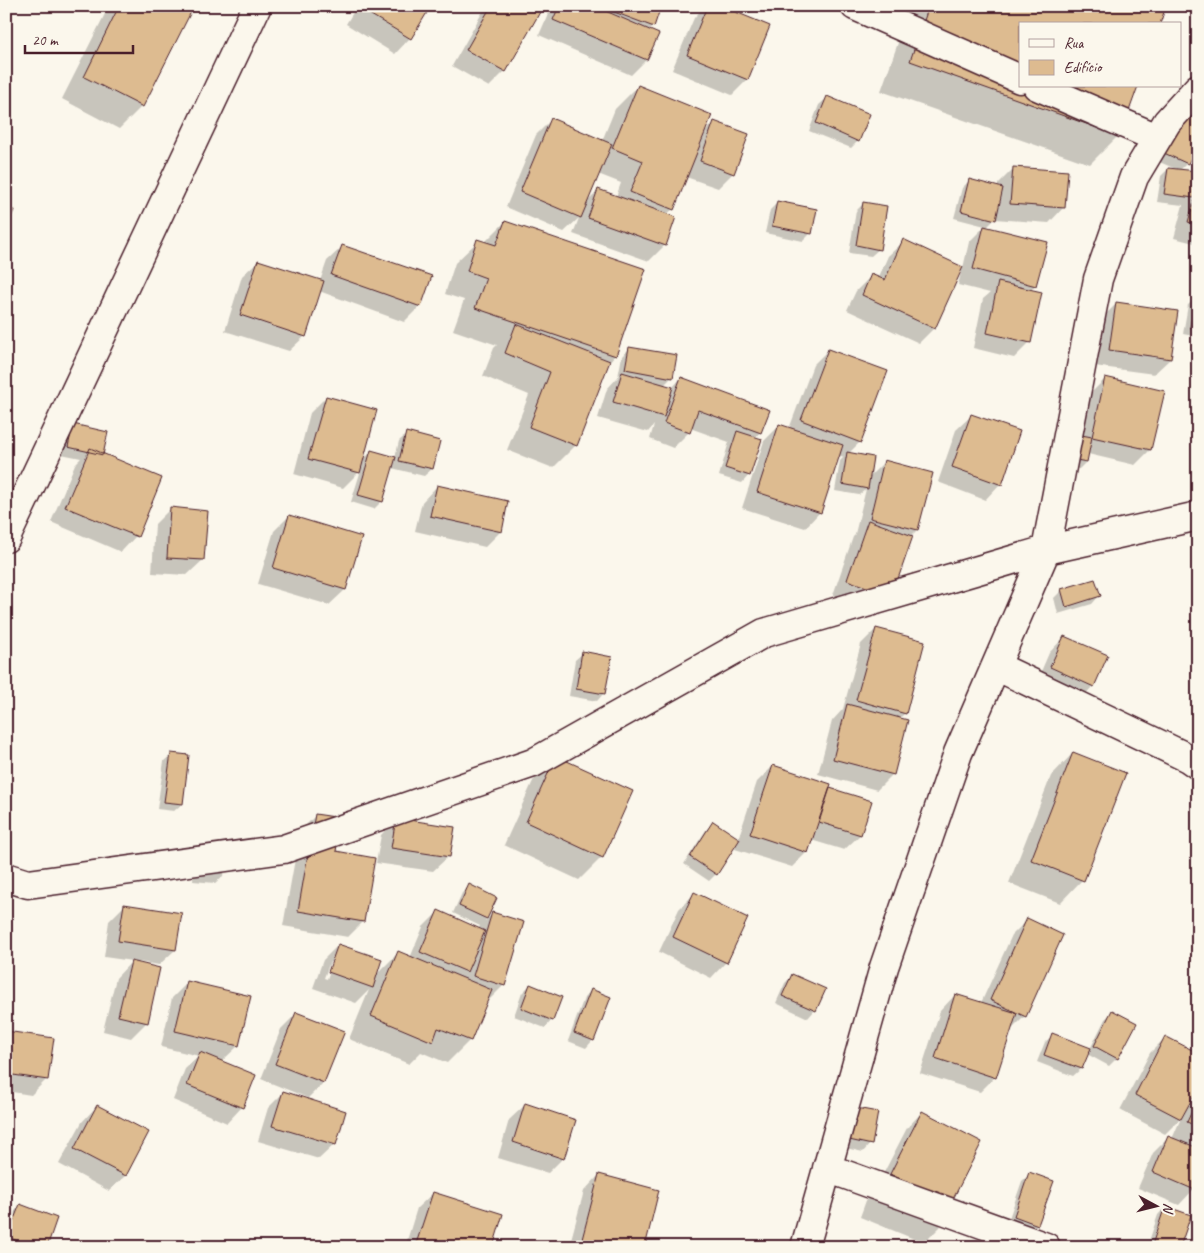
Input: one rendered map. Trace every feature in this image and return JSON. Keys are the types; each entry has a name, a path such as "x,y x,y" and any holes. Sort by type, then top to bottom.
{"street":[{"path":"6,538 257,6"},
{"path":"855,6 1019,79"},
{"path":"1042,88 1157,138"},
{"path":"804,1247 884,967 958,753 1046,550 1098,279 1134,177 1166,122 1198,88"},
{"path":"6,877 28,884 284,849 533,763 764,633 1046,550 1198,516"},
{"path":"996,666 1188,758 1198,765"},
{"path":"827,1168 1046,1247"}],"building":[{"path":"119,6 194,6 143,107 84,77"},
{"path":"362,6 431,6 411,39 361,9"},
{"path":"491,6 530,6 540,12 506,72 466,50"},
{"path":"559,6 594,6 659,34 647,60 553,20"},
{"path":"598,6 661,6 654,27"},
{"path":"707,6 721,6 770,26 748,80 687,55"},
{"path":"929,6 1166,6 1161,22 1019,22 1019,88 1137,88 1120,136 910,61"},
{"path":"638,85 712,115 674,210 630,192 643,161 612,148"},
{"path":"827,96 870,114 859,142 816,123"},
{"path":"1184,109 1198,116 1198,143 1188,164 1164,153"},
{"path":"551,118 612,144 581,218 520,192"},
{"path":"714,121 749,134 734,174 700,161"},
{"path":"1013,167 1068,171 1065,208 1010,204"},
{"path":"1168,168 1197,171 1194,198 1164,194"},
{"path":"969,179 1003,188 996,220 961,211"},
{"path":"1198,188 1198,225 1188,222"},
{"path":"598,189 676,217 666,246 588,218"},
{"path":"777,201 817,209 812,234 772,226"},
{"path":"863,202 887,206 880,250 856,245"},
{"path":"6,208 14,210 6,231"},
{"path":"505,221 646,269 616,356 475,308 486,278 467,271 477,239 496,245"},
{"path":"984,226 1048,242 1036,286 973,269"},
{"path":"903,239 963,267 935,329 862,295 871,274 885,280"},
{"path":"342,245 432,276 421,307 331,275"},
{"path":"258,260 324,281 306,337 240,315"},
{"path":"998,282 1042,292 1031,343 987,333"},
{"path":"1195,297 1198,297 1198,329 1190,327"},
{"path":"1116,302 1178,311 1171,359 1109,350"},
{"path":"516,324 610,361 577,446 529,427 550,372 505,353"},
{"path":"629,347 677,355 673,378 625,369"},
{"path":"828,349 888,371 861,443 801,420"},
{"path":"622,372 673,387 664,417 613,402"},
{"path":"681,377 770,410 761,433 698,410 690,433 664,423"},
{"path":"1105,377 1165,391 1151,450 1092,437"},
{"path":"326,396 377,410 360,473 308,459"},
{"path":"971,414 1020,431 1002,485 952,467"},
{"path":"73,424 108,432 103,455 68,447"},
{"path":"779,424 843,445 821,513 757,492"},
{"path":"737,431 762,439 750,476 725,468"},
{"path":"406,432 440,441 433,469 399,461"},
{"path":"1071,433 1092,437 1087,462 1065,458"},
{"path":"90,448 162,478 138,537 65,507"},
{"path":"371,450 396,457 383,502 358,495"},
{"path":"847,452 873,457 868,489 842,484"},
{"path":"884,460 933,473 918,530 870,518"},
{"path":"437,485 508,501 502,532 430,516"},
{"path":"170,507 208,511 204,560 167,558"},
{"path":"289,515 362,537 346,590 273,568"},
{"path":"868,520 913,536 892,596 847,580"},
{"path":"1095,579 1101,596 1066,607 1061,589"},
{"path":"876,628 925,641 906,714 856,700"},
{"path":"1064,636 1108,655 1094,687 1050,667"},
{"path":"582,651 612,657 605,694 576,689"},
{"path":"847,704 908,720 894,775 833,759"},
{"path":"1073,752 1126,773 1084,881 1031,860"},
{"path":"171,753 189,755 183,804 164,802"},
{"path":"556,756 633,791 603,858 526,822"},
{"path":"773,765 831,784 808,853 750,834"},
{"path":"830,788 872,801 861,835 819,822"},
{"path":"315,814 342,818 336,851 375,858 364,922 298,911"},
{"path":"396,818 455,827 450,857 391,848"},
{"path":"713,821 740,839 717,875 690,857"},
{"path":"469,884 497,898 487,919 459,906"},
{"path":"694,892 748,918 727,963 673,937"},
{"path":"124,904 182,913 176,950 118,941"},
{"path":"438,910 485,931 467,972 420,952"},
{"path":"492,912 524,922 505,986 473,976"},
{"path":"1027,918 1063,935 1026,1017 990,1000"},
{"path":"338,944 382,959 373,988 328,972"},
{"path":"398,951 492,990 471,1041 438,1028 433,1042 371,1016"},
{"path":"131,961 160,968 148,1023 118,1016"},
{"path":"792,974 826,989 816,1011 782,996"},
{"path":"187,981 251,996 239,1046 175,1031"},
{"path":"530,984 562,997 553,1021 521,1008"},
{"path":"591,989 611,997 594,1041 574,1033"},
{"path":"955,994 1017,1013 996,1078 935,1058"},
{"path":"1112,1010 1137,1023 1118,1059 1094,1046"},
{"path":"296,1012 345,1031 324,1083 275,1064"},
{"path":"6,1031 54,1038 48,1080 6,1074"},
{"path":"1052,1033 1091,1048 1082,1069 1044,1055"},
{"path":"1165,1036 1198,1053 1198,1088 1181,1119 1135,1095"},
{"path":"200,1052 256,1075 243,1108 187,1085"},
{"path":"283,1091 346,1111 336,1145 272,1126"},
{"path":"1198,1098 1198,1127 1187,1122"},
{"path":"525,1103 576,1120 564,1159 513,1142"},
{"path":"97,1105 149,1132 126,1176 74,1149"},
{"path":"856,1108 878,1112 872,1145 849,1140"},
{"path":"922,1111 982,1142 950,1205 890,1174"},
{"path":"1168,1136 1198,1148 1198,1184 1195,1190 1153,1172"},
{"path":"1029,1172 1054,1181 1038,1225 1014,1216"},
{"path":"599,1174 659,1190 645,1247 580,1247"},
{"path":"433,1192 503,1214 493,1247 415,1247"},
{"path":"20,1204 57,1218 47,1247 34,1247 7,1237"},
{"path":"1165,1206 1191,1215 1180,1247 1156,1247 1152,1245"}]}
